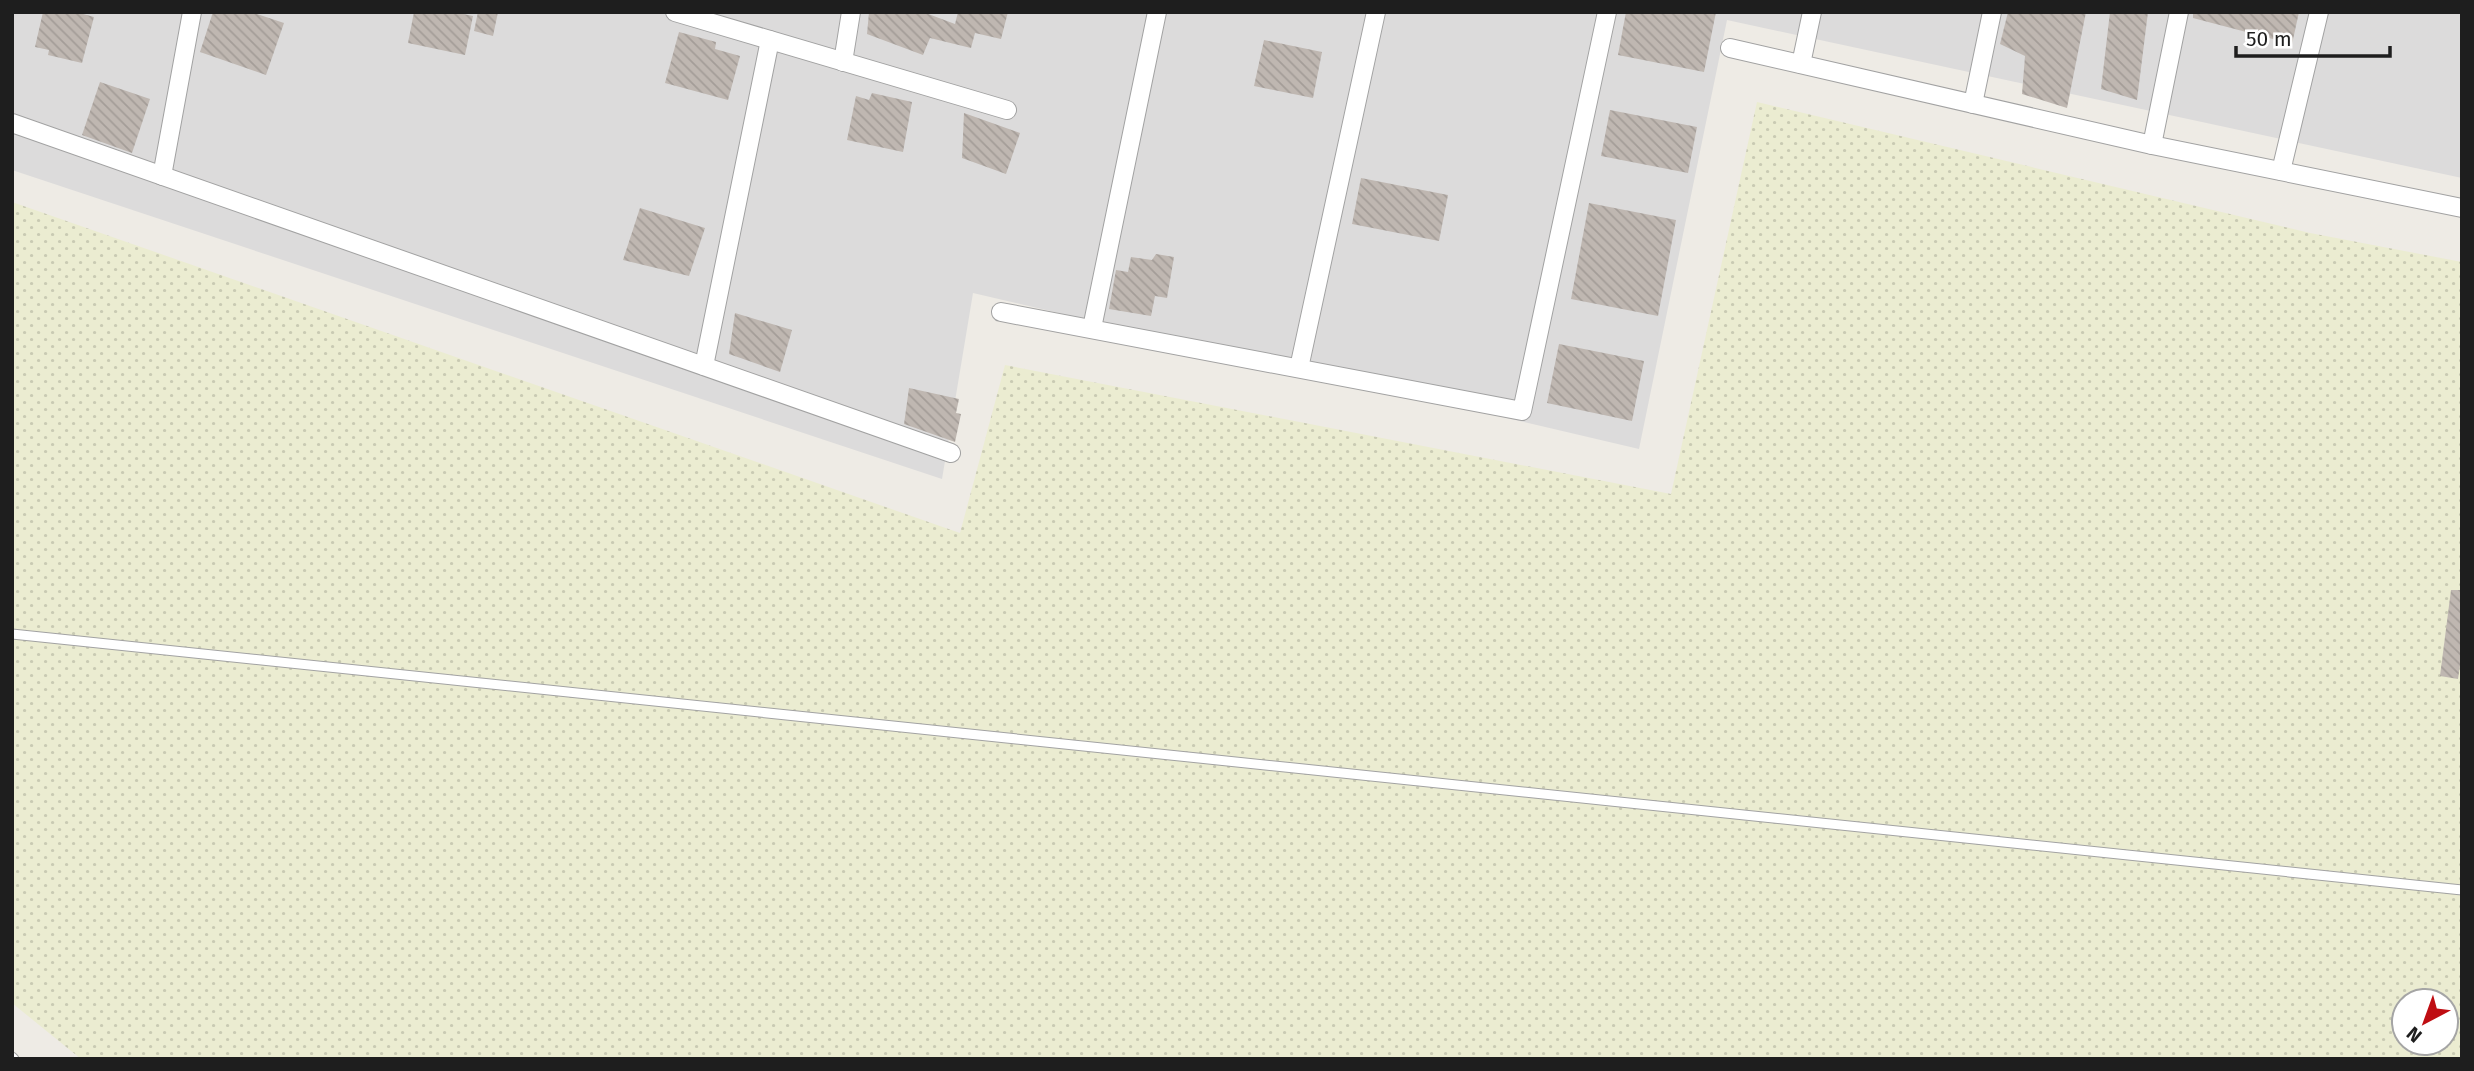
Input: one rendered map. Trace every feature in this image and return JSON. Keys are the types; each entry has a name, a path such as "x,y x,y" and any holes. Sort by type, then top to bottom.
{"street":[{"path":"162,176 192,12"},
{"path":"675,12 1007,110"},
{"path":"843,62 851,12"},
{"path":"1092,328 1157,12"},
{"path":"1299,368 1376,12"},
{"path":"1001,312 1522,411 1607,12"},
{"path":"1801,64 1812,12"},
{"path":"1973,104 1992,12"},
{"path":"2152,145 2179,12"},
{"path":"2281,171 2319,12"},
{"path":"704,366 770,40"},
{"path":"1730,48 2152,145 2462,208"},
{"path":"12,123 951,453"}],"lane":[{"path":"12,634 2462,890"}],"shaded area":[{"path":"12,12 2462,12 2462,178 1727,20 1639,449 973,293 942,479 12,170"}],"green space":[{"path":"1757,102 2310,233 2462,262 2462,1059 81,1059 12,1003 12,202 960,533 1005,365 1671,494"}],"building":[{"path":"43,12 76,12 94,17 82,63 48,55 49,50 35,47"},
{"path":"213,12 251,12 284,23 266,75 200,52"},
{"path":"414,12 454,12 473,16 465,55 408,43"},
{"path":"478,12 498,12 493,36 474,31"},
{"path":"869,12 923,12 955,24 958,12 1008,12 1001,39 975,33 971,48 930,38 923,55 867,34"},
{"path":"1626,12 1716,12 1704,72 1618,55"},
{"path":"2008,12 2086,12 2067,108 2022,94 2025,56 2000,44"},
{"path":"2110,12 2148,12 2137,100 2101,89"},
{"path":"2193,12 2299,12 2292,44 2193,18"},
{"path":"679,32 716,42 715,49 740,56 728,100 665,83"},
{"path":"1264,40 1322,52 1313,98 1254,86"},
{"path":"100,82 150,99 132,153 82,135"},
{"path":"872,93 912,102 903,152 847,140 856,96 869,100"},
{"path":"1610,110 1697,127 1688,173 1601,156"},
{"path":"964,113 1020,133 1006,174 962,158"},
{"path":"1361,178 1448,195 1439,241 1352,224"},
{"path":"1589,203 1676,220 1658,316 1571,299"},
{"path":"640,208 705,228 689,276 623,260"},
{"path":"1156,254 1174,257 1167,298 1155,296 1151,316 1109,309 1116,270 1128,272 1131,257 1152,260"},
{"path":"735,313 792,330 780,372 729,354"},
{"path":"1559,344 1644,361 1632,421 1547,403"},
{"path":"909,388 959,399 956,413 961,414 955,442 904,424"},
{"path":"2451,590 2462,590 2462,652 2458,679 2440,676"}]}
